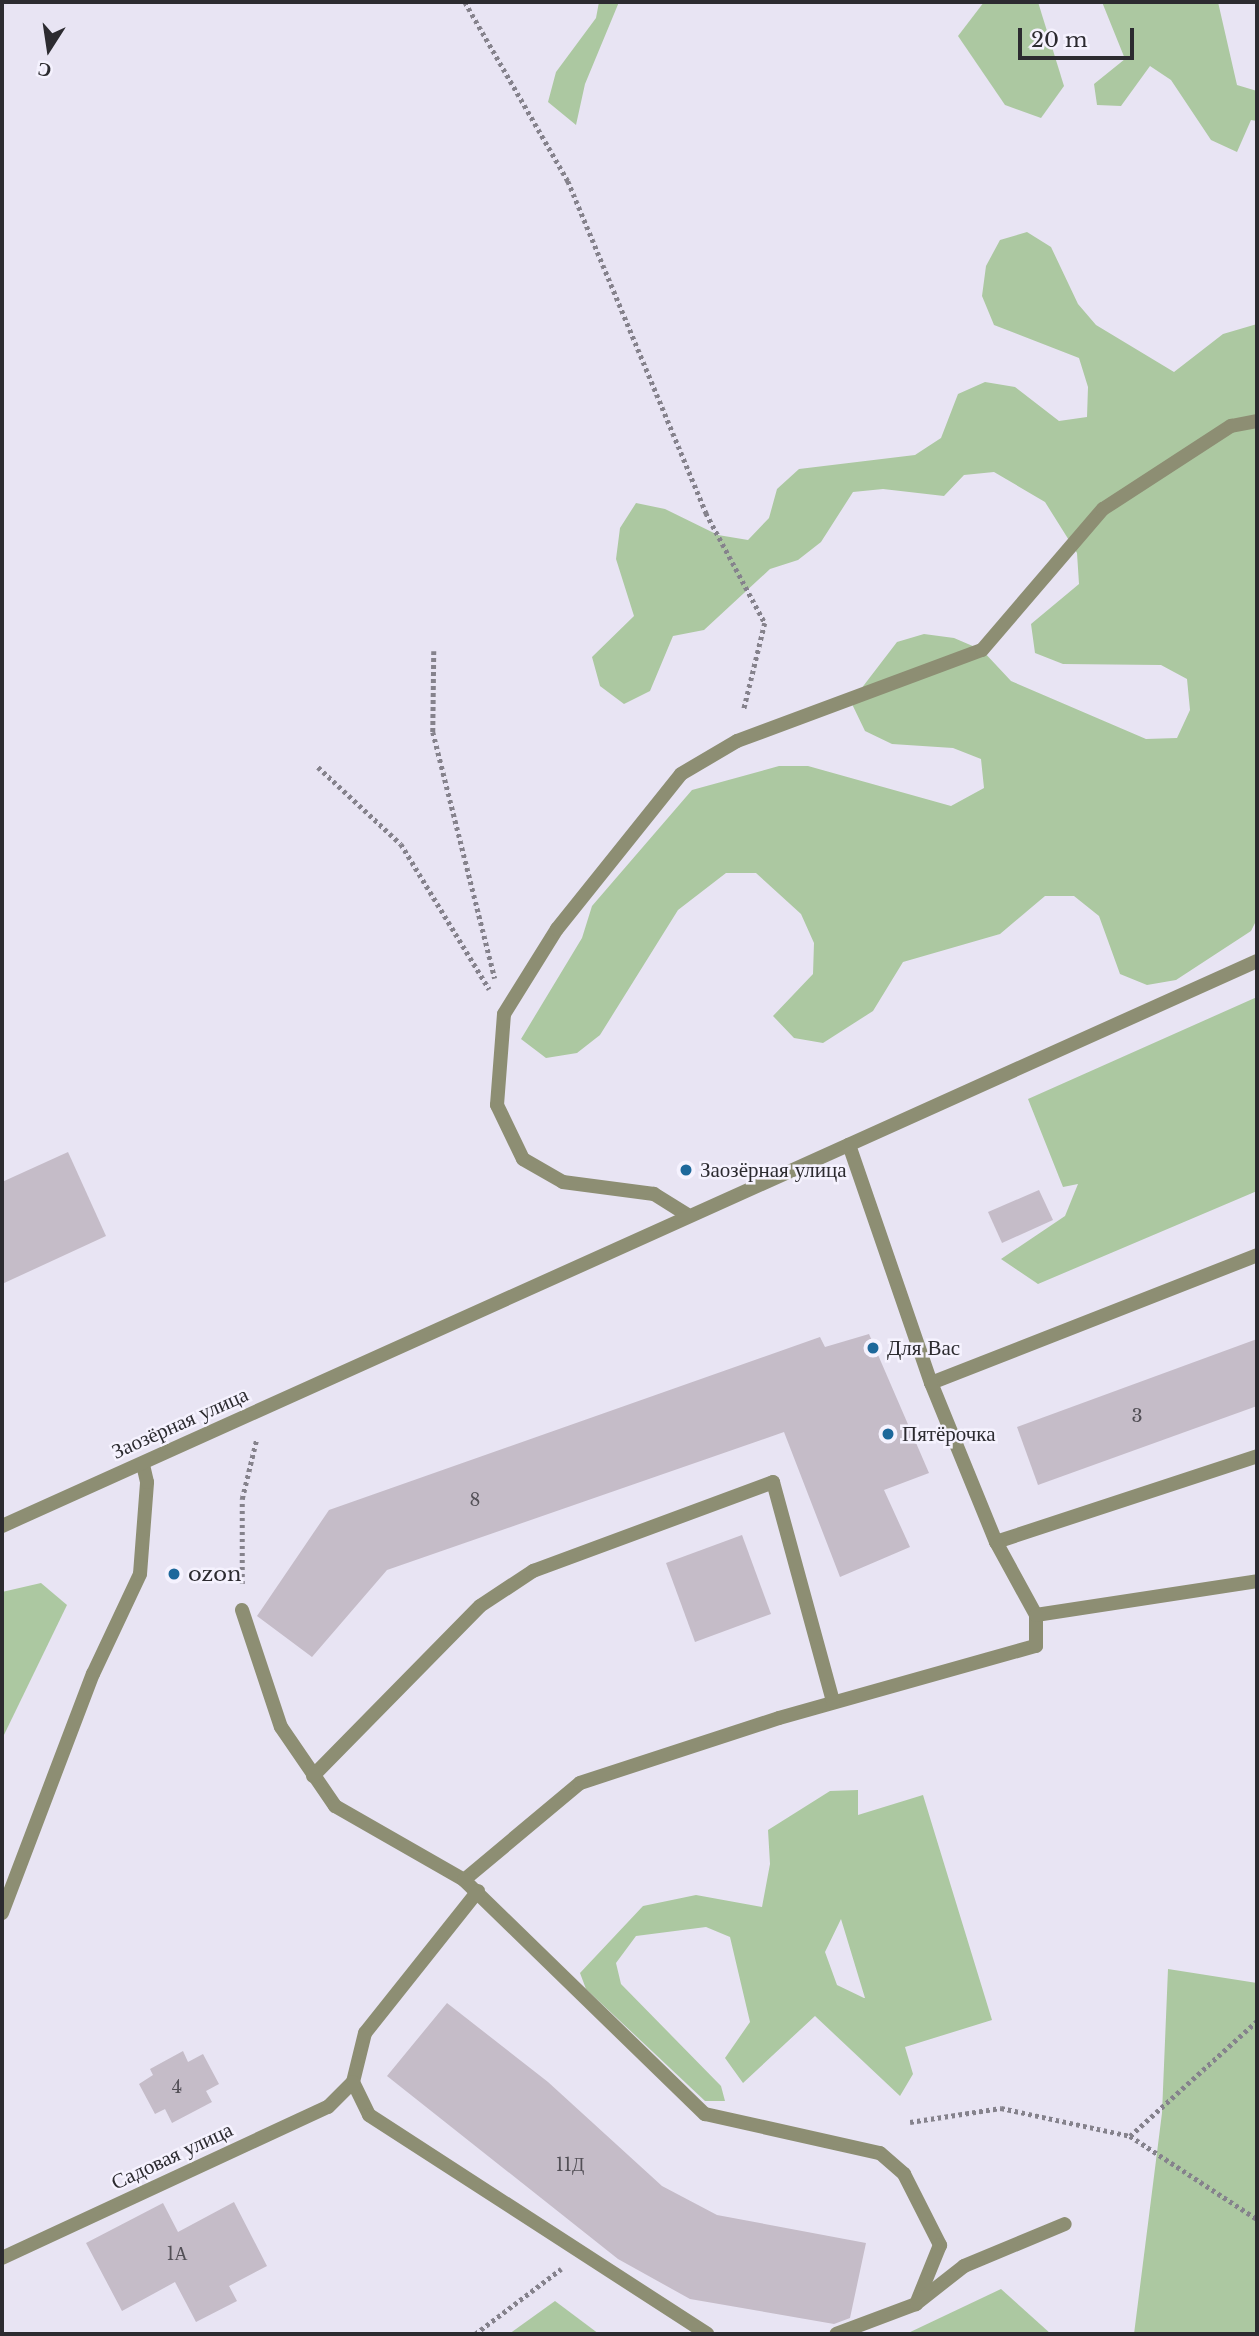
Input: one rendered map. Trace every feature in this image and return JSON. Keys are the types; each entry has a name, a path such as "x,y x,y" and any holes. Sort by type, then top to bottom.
{"street":[{"path":"686,1214 654,1194 563,1182 523,1158 497,1105 504,1014 558,929 681,775 737,741 982,650 1103,509 1231,426 1257,421"},
{"name":"Заозёрная улица","path":"2,1526 143,1464 686,1214 849,1145 1257,961"},
{"path":"464,1880 580,1783 833,1702 1036,1646 1036,1615 996,1542 931,1383 849,1145"},
{"path":"931,1383 1257,1255"},
{"path":"996,1542 1256,1459"},
{"path":"2,1913 93,1674 140,1574 143,1464"},
{"path":"313,1776 480,1606 533,1571 773,1482 833,1702"},
{"path":"1036,1615 1257,1581"},
{"path":"242,1609 281,1727 335,1806 464,1880 478,1891 705,2114 880,2153 904,2174 940,2245 916,2304"},
{"path":"478,1891 365,2033 353,2082 369,2115 579,2254 707,2334"},
{"name":"Садовая улица","path":"2,2258 328,2107 353,2082"},
{"path":"836,2334 916,2304 964,2266 1065,2224"}],"path":[{"path":"465,2 568,181 706,513 765,623 737,741"},
{"path":"434,651 433,732 504,1014"},
{"path":"318,767 401,844 504,1014"},
{"path":"242,1609 242,1499 261,1409"},
{"path":"1130,2137 1257,2021"},
{"path":"910,2122 1001,2108 1130,2137 1257,2219"},
{"path":"475,2334 579,2254"}],"green space":[{"path":"599,2 619,2 585,84 576,125 548,102 556,72 596,18"},
{"path":"984,2 1038,2 1064,86 1041,118 1005,105 958,36"},
{"path":"1102,2 1218,2 1237,85 1257,91 1257,121 1251,120 1237,152 1211,140 1171,80 1150,66 1121,106 1097,105 1094,84 1125,59"},
{"path":"1027,232 1051,247 1078,304 1096,325 1174,372 1223,334 1257,324 1257,919 1251,931 1176,980 1147,985 1120,974 1099,916 1074,896 1045,896 1000,934 903,962 873,1011 823,1043 794,1038 773,1016 813,974 814,943 801,914 756,873 726,873 678,910 600,1035 577,1053 546,1058 521,1039 582,938 592,906 692,790 779,766 808,766 951,806 984,788 981,759 953,748 892,744 865,731 851,702 897,642 924,634 954,638 982,650 1011,681 1146,739 1177,738 1190,710 1187,679 1161,665 1063,664 1035,653 1031,624 1079,584 1077,553 1045,502 994,472 964,475 944,496 883,489 853,492 821,542 798,560 770,569 704,630 673,636 650,691 624,704 600,686 592,657 634,616 616,559 620,528 636,503 665,509 718,535 748,540 769,518 777,489 799,469 915,455 941,438 958,394 985,382 1015,387 1059,421 1087,417 1088,387 1079,358 994,325 982,296 986,266 1000,240"},
{"path":"1257,997 1257,1191 1038,1284 1001,1259 1065,1216 1078,1184 1063,1187 1028,1099"},
{"path":"41,1583 67,1605 2,1739 2,1592"},
{"path":"858,1790 858,1815 923,1795 992,2020 905,2047 913,2074 900,2096 815,2016 743,2083 725,2058 750,2022 730,1937 706,1927 636,1936 616,1963 621,1984 721,2086 725,2101 705,2101 586,1989 580,1973 643,1906 696,1895 762,1907 770,1864 768,1830 830,1791","holes":["841,1919 865,1998 837,1985 825,1952"]},
{"path":"1168,1969 1257,1983 1257,2334 1134,2334 1162,2113"},
{"path":"1001,2289 1051,2334 906,2334"},
{"path":"555,2301 599,2334 509,2334"}],"building":[{"path":"68,1152 106,1236 2,1284 2,1182"},
{"path":"1039,1190 1053,1220 1002,1243 988,1212"},
{"path":"869,1334 929,1473 884,1490 910,1547 840,1577 784,1432 387,1570 312,1657 257,1616 329,1510 820,1337 825,1347"},
{"path":"1257,1339 1257,1406 1038,1485 1017,1427"},
{"path":"742,1535 771,1614 695,1642 666,1563"},
{"path":"447,2003 548,2082 662,2186 717,2215 866,2243 850,2318 834,2324 690,2299 618,2259 387,2076"},
{"path":"183,2051 188,2062 203,2054 219,2084 206,2091 212,2102 172,2123 165,2109 155,2114 139,2084 153,2075 150,2069"},
{"path":"234,2202 267,2266 229,2286 237,2301 196,2322 175,2282 122,2311 86,2243 163,2203 178,2232"}],"place":[{"name":"Заозёрная улица","path":"686,1170"},
{"name":"Для Вас","path":"873,1348"},
{"name":"Пятёрочка","path":"888,1434"},
{"name":"ozon","path":"174,1574"}]}
